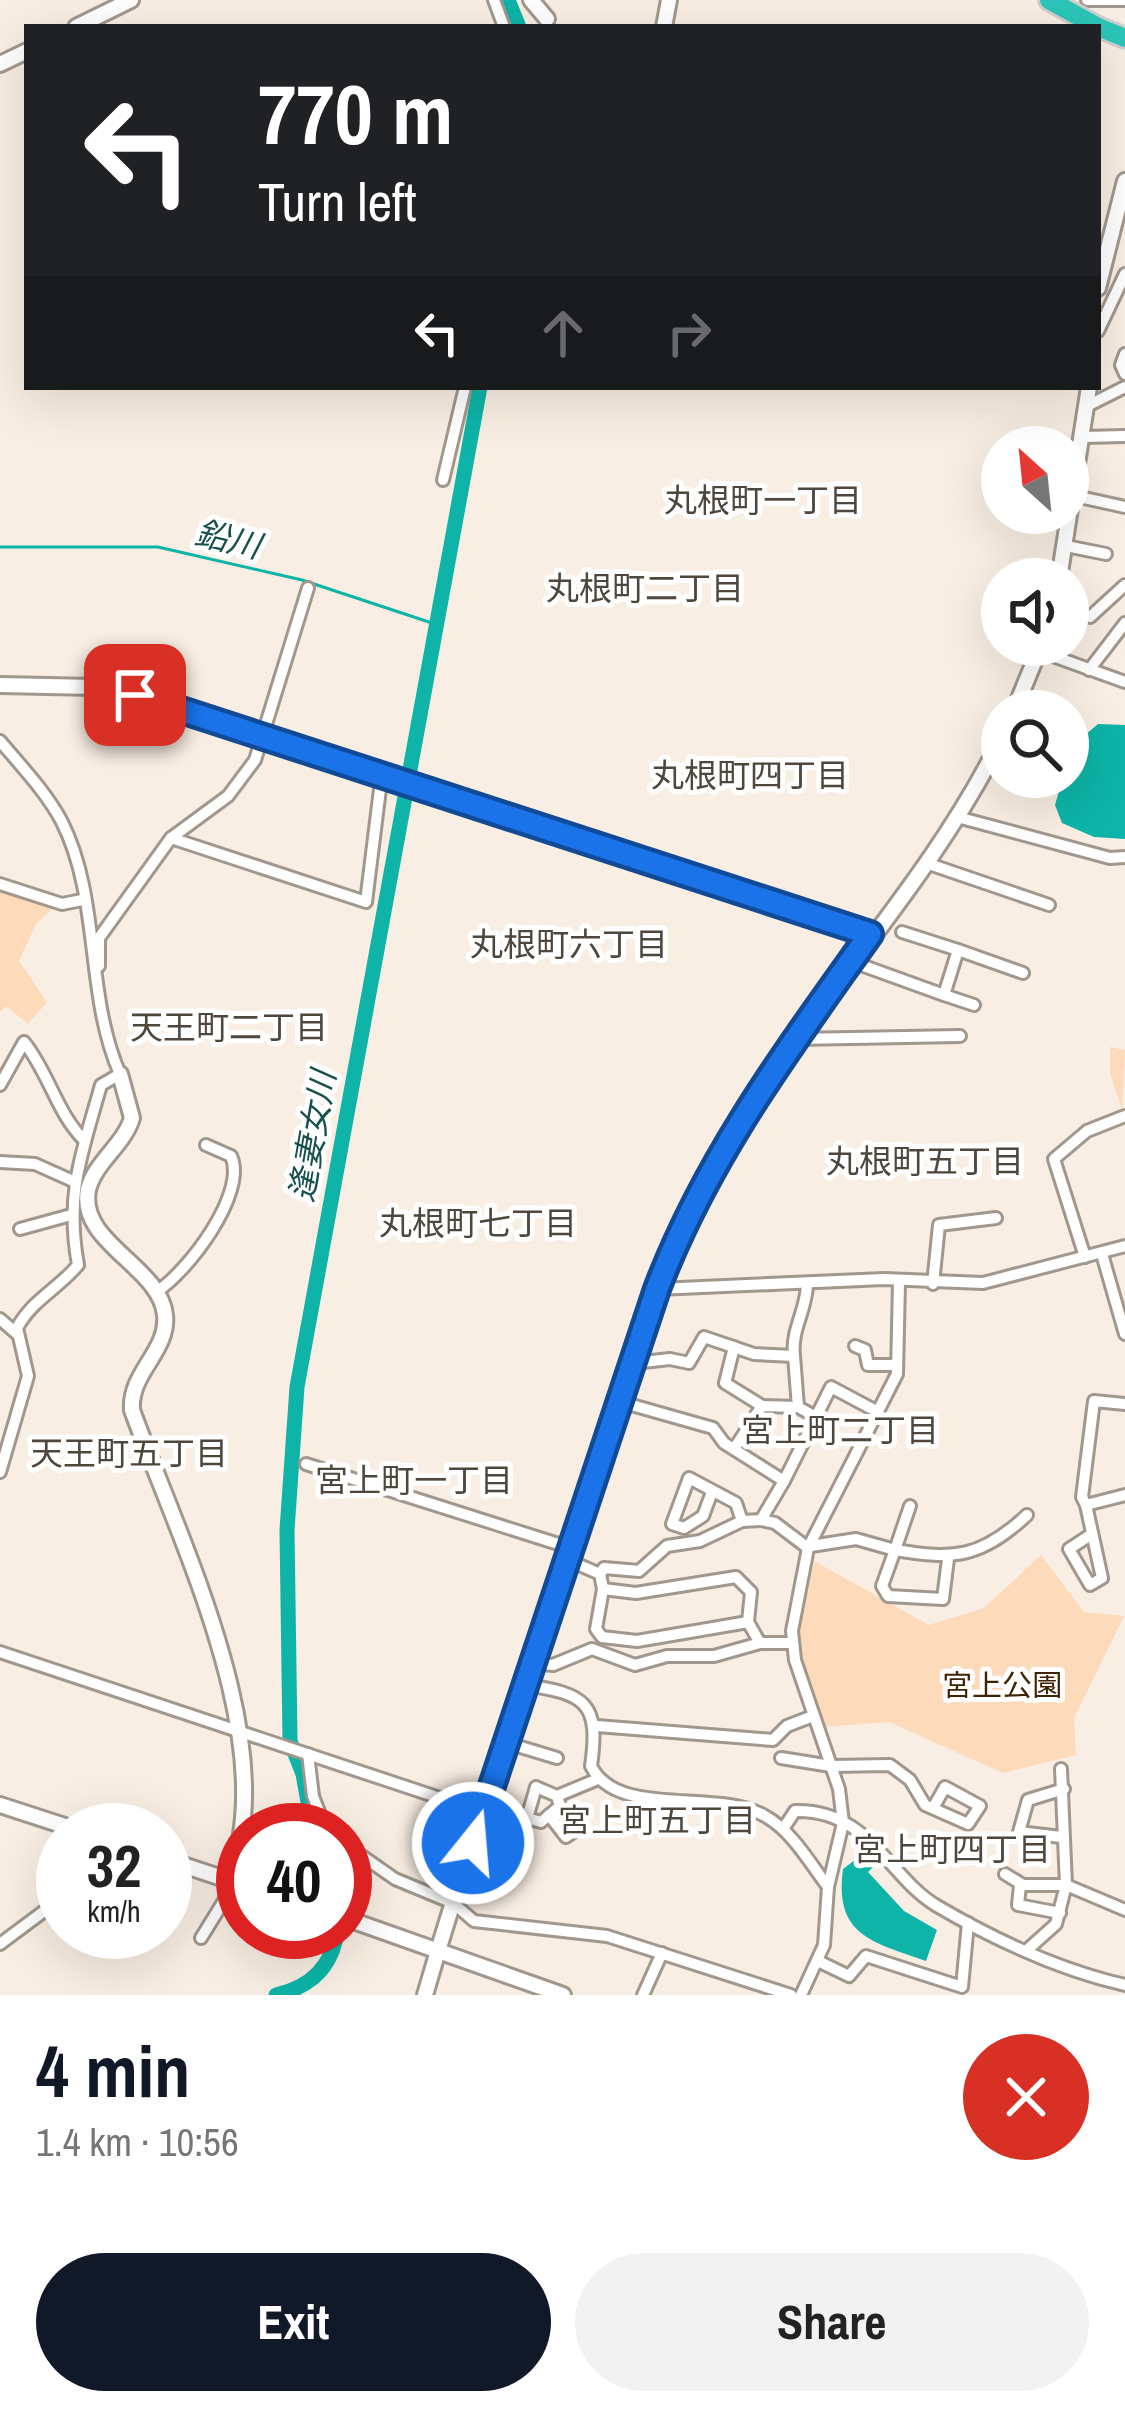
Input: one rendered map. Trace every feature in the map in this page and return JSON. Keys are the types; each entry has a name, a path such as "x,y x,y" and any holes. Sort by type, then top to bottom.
{"highway":[{"path":"1049,0 1093,24"}],"street":[{"path":"82,24 131,0"},
{"path":"531,0 547,19"},
{"path":"1087,0 1125,0"},
{"path":"1101,276 1125,181"},
{"path":"1101,325 1125,274"},
{"path":"1125,353 1125,374"},
{"path":"1087,406 1125,387"},
{"path":"443,480 464,390"},
{"path":"1084,426 1089,390"},
{"path":"1089,437 1125,436"},
{"path":"1089,499 1125,506"},
{"path":"1063,558 1068,534"},
{"path":"1066,546 1106,554"},
{"path":"1090,617 1125,585"},
{"path":"96,981 99,938 171,838 243,779 264,736 308,588"},
{"path":"1089,670 1123,627"},
{"path":"1080,666 1125,682"},
{"path":"0,685 95,687 424,786 870,934"},
{"path":"0,741 61,818 74,852 101,1025 132,1118 88,1191 91,1215 156,1292 165,1326 133,1385 132,1410 211,1617 236,1728 242,1803"},
{"path":"171,838 366,902 386,775"},
{"path":"426,1995 504,1742 657,1289 708,1176 792,1038 929,865 981,778"},
{"path":"961,818 1110,858 1125,857"},
{"path":"929,865 1049,905"},
{"path":"0,884 62,904 82,900"},
{"path":"902,932 1023,973"},
{"path":"944,995 958,950"},
{"path":"850,961 974,1005"},
{"path":"792,1038 960,1036"},
{"path":"0,1084 24,1042 45,1068 70,1126 85,1141"},
{"path":"16,1333 29,1307 78,1264 71,1215 73,1181 101,1085 120,1074"},
{"path":"1085,1257 1054,1159 1087,1131 1125,1116"},
{"path":"156,1292 194,1257 220,1214 233,1178 231,1156 206,1145"},
{"path":"0,1162 35,1164 73,1181"},
{"path":"20,1228 71,1215"},
{"path":"933,1284 939,1225 996,1218"},
{"path":"657,1289 998,1282 1125,1246"},
{"path":"1102,1254 1125,1334"},
{"path":"801,1995 820,1962 828,1887 843,1823 831,1766 791,1643 808,1548 897,1365 899,1282"},
{"path":"798,1407 792,1332 802,1315 807,1285"},
{"path":"0,1319 16,1333 28,1376 0,1472"},
{"path":"634,1363 670,1358 689,1363 704,1337 794,1357"},
{"path":"855,1346 865,1350 868,1365 897,1365"},
{"path":"734,1347 725,1383 762,1406 798,1407 816,1418"},
{"path":"761,1520 832,1388 878,1412"},
{"path":"1092,1534 1082,1497 1094,1401 1125,1404"},
{"path":"621,1402 713,1428 734,1449 784,1481"},
{"path":"734,1449 762,1406"},
{"path":"306,1464 570,1554 600,1574"},
{"path":"712,1492 703,1516 684,1528 672,1524 689,1478 736,1504 742,1521"},
{"path":"1086,1505 1125,1495"},
{"path":"910,1506 882,1586 888,1596 948,1596 947,1559"},
{"path":"808,1548 823,1540 856,1539 947,1559 987,1543 1027,1515"},
{"path":"748,1622 637,1641 602,1637 596,1629 603,1589 600,1574 604,1568 638,1571 667,1546 700,1541 742,1521 775,1523 808,1548"},
{"path":"603,1589 636,1593 736,1577 751,1592 748,1622 760,1643"},
{"path":"533,1663 553,1665 600,1649 635,1665 667,1656 727,1654 760,1643 791,1643"},
{"path":"0,1652 482,1812"},
{"path":"526,1685 574,1695 597,1726 591,1766 598,1779 660,1802 689,1798 732,1804 764,1815 783,1829 828,1887"},
{"path":"597,1726 773,1740 787,1726 813,1716"},
{"path":"504,1742 557,1758"},
{"path":"306,1753 316,1803"},
{"path":"781,1759 831,1766 890,1766 933,1808"},
{"path":"1027,1950 1060,1913 1066,1885 1061,1769"},
{"path":"557,1796 560,1807 538,1823 526,1814 536,1787 557,1796 598,1779"},
{"path":"1061,1838 1018,1832 1028,1800 1064,1790"},
{"path":"0,1805 36,1817"},
{"path":"783,1829 799,1810 824,1812 890,1857 927,1899 968,1923 1079,1976 1125,1985"},
{"path":"549,1815 566,1837 579,1828"},
{"path":"372,1863 394,1879 453,1903 474,1921 607,1936 791,1995"},
{"path":"1005,1874 1023,1885 1066,1885 1125,1910"},
{"path":"1023,1885 1018,1905 1060,1913"},
{"path":"202,1938 216,1915"},
{"path":"0,1943 36,1917"},
{"path":"820,1962 852,1976 866,1956 959,1991 968,1923"},
{"path":"372,1928 563,1995"},
{"path":"643,1995 662,1953"}],"green space":[{"path":"0,886 55,906 36,924 19,961 47,1002 28,1024 6,1006 0,1012"},
{"path":"1110,1047 1125,1050 1122,1110 1110,1073"},
{"name":"宮上公園","path":"1041,1555 1084,1612 1124,1616 1074,1718 1076,1755 1003,1773 889,1722 822,1727 796,1651 814,1561 929,1625 984,1608"}],"water":[{"path":"1098,724 1125,725 1125,839 1094,837 1062,823 1055,805 1057,798 1089,798 1089,732"},
{"path":"867,1851 879,1861 868,1872 904,1911 937,1930 926,1961 874,1941 851,1923 842,1891 843,1869"}],"waterway":[{"name":"逢妻女川","path":"508,0 518,24"},
{"name":"逢妻女川","path":"308,1803 290,1741 287,1530 297,1387 479,390"},
{"name":"鉛川","path":"0,547 158,547 302,580 438,625"},
{"name":"逢妻女川","path":"276,1995 309,1981 328,1959"}],"district":[{"name":"丸根町一丁目","path":"763,500"},
{"name":"丸根町二丁目","path":"645,588"},
{"name":"丸根町四丁目","path":"750,775"},
{"name":"丸根町六丁目","path":"569,944"},
{"name":"天王町二丁目","path":"229,1027"},
{"name":"丸根町五丁目","path":"925,1161"},
{"name":"丸根町七丁目","path":"478,1223"},
{"name":"宮上町二丁目","path":"840,1430"},
{"name":"天王町五丁目","path":"129,1453"},
{"name":"宮上町一丁目","path":"414,1480"},
{"name":"宮上町五丁目","path":"657,1820"},
{"name":"宮上町四丁目","path":"952,1849"}],"route":[{"path":"135,695 870,934 792,1038 684,1223 657,1289 473,1843"}]}
